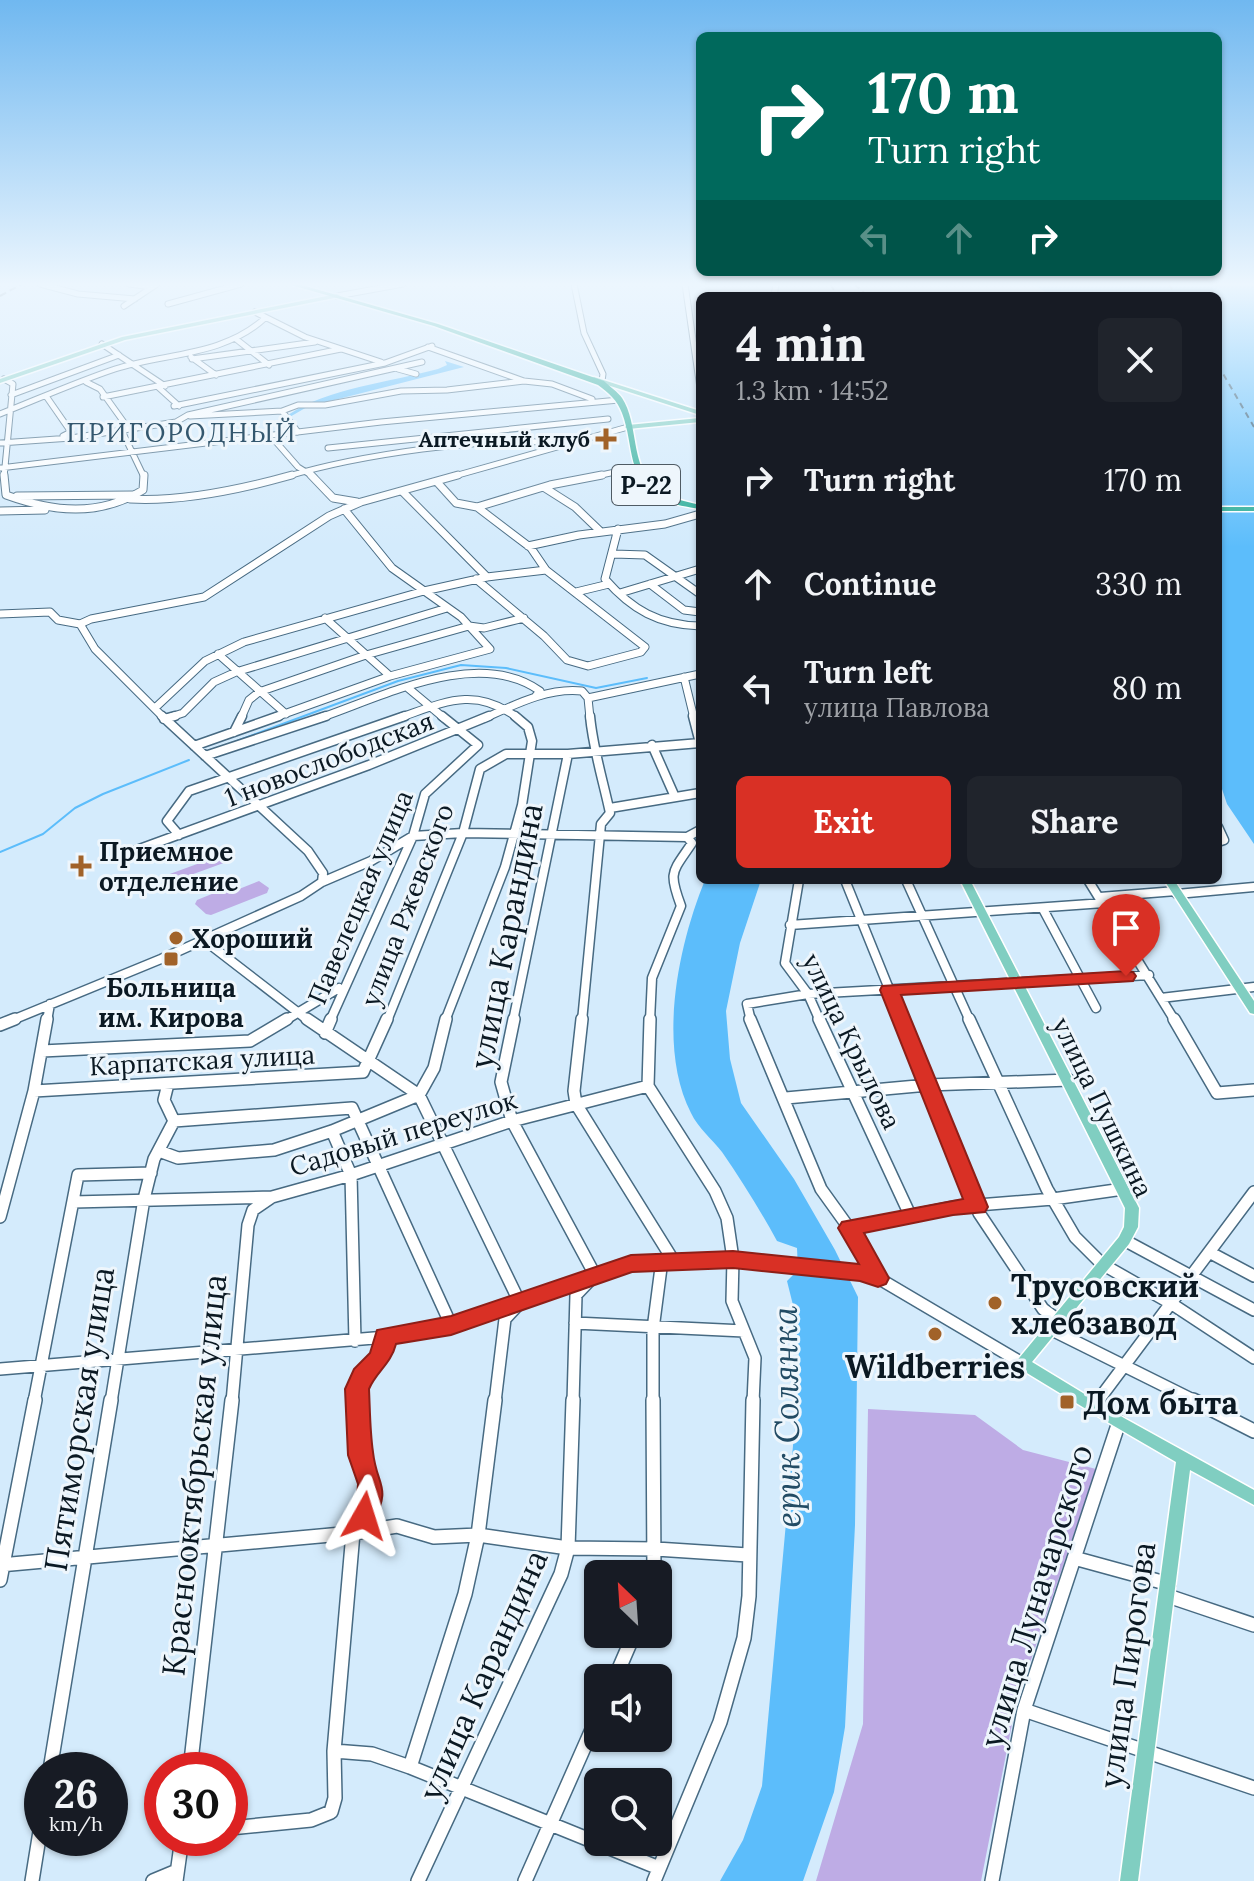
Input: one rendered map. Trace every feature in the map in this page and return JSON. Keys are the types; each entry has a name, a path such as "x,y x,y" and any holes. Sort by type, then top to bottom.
{"highway":[{"path":"574,372 607,386 620,401"},
{"name":"Р-22","path":"620,401 646,486 667,501 696,506"},
{"path":"1222,509 1254,509"}],"main road":[{"path":"2,380 25,372"},
{"path":"583,375 696,414"},
{"path":"620,401 638,397 660,400"},
{"path":"628,427 696,417"},
{"name":"улица Пушкина","path":"967,884 1132,1208 1128,1233"},
{"path":"1171,884 1254,1010"},
{"path":"1128,1233 1022,1363 1254,1498"},
{"name":"улица Пирогова","path":"1129,1881 1184,1458"}],"street":[{"path":"11,395 74,372"},
{"path":"0,414 113,372"},
{"path":"144,372 161,386 176,406 188,415 202,419 232,413 282,411 298,405 313,406 401,391 447,390 524,381 552,384 598,401 606,419 328,448"},
{"path":"211,372 216,375"},
{"path":"104,397 233,372"},
{"path":"176,406 342,372"},
{"path":"4,443 176,422 188,415 384,372"},
{"path":"408,372 416,374"},
{"path":"499,372 524,381"},
{"path":"602,372 602,381"},
{"path":"2,380 13,384 4,425 3,495"},
{"path":"0,511 90,509 142,492 144,472 124,429 104,397 86,382"},
{"path":"46,396 71,432 48,440"},
{"path":"3,468 270,435 620,401"},
{"path":"282,411 298,432"},
{"path":"0,614 50,612 58,620 80,624 91,619 204,597 329,516 361,502 628,427"},
{"path":"270,435 304,472 312,475 319,486 335,499 361,502"},
{"path":"3,495 150,500 260,484 304,472 436,449 530,440 564,444"},
{"path":"437,482 456,503 477,507 550,485 615,472"},
{"path":"545,488 575,507 601,532"},
{"path":"402,491 487,577"},
{"path":"3,495 52,509"},
{"path":"476,579 524,618 567,660 588,666 641,652 645,647 546,570 528,546 477,507"},
{"path":"200,751 234,732 390,676 490,649 469,626 404,579 377,554 344,509"},
{"path":"528,546 618,529 669,524 687,514 696,514"},
{"path":"618,529 614,554 607,566 605,579 609,584 659,623 696,626"},
{"path":"614,554 641,553 696,591"},
{"path":"155,708 193,671 218,654 244,642 424,591 487,577 546,570"},
{"path":"620,593 696,570"},
{"path":"576,592 609,584"},
{"path":"650,584 680,608 696,611"},
{"path":"164,719 183,713 214,682 236,672 447,608"},
{"path":"325,618 390,676"},
{"path":"234,732 249,700 259,692 366,655 469,626 484,628 524,618"},
{"path":"80,624 95,649 164,719 308,851 323,873 322,882"},
{"path":"218,654 286,714"},
{"path":"200,751 445,675 484,672 529,682 540,691 535,697"},
{"name":"1 новослободская","path":"134,851 460,730 535,697 574,690 582,691 588,698 696,675"},
{"path":"684,677 696,726"},
{"path":"408,688 460,730"},
{"path":"159,1151 178,1158 265,1151 360,1120 419,1095 430,1084 446,1019 476,950 521,816 532,753 530,731 506,709 479,697 459,698 186,793 167,821 179,835"},
{"path":"588,698 593,750 599,760 610,813 601,824 574,1091 576,1104 667,1260 653,1329 655,1560"},
{"name":"Павелецкая улица","path":"325,1033 413,836 425,794 478,745 460,730"},
{"path":"532,753 568,754 696,743"},
{"path":"652,745 675,797"},
{"name":"улица Ржевского","path":"369,1064 463,833 482,766 501,755 532,753"},
{"name":"улица Карандина","path":"418,1881 561,1574 568,1548 576,1295 595,1275 512,1121 501,1082 568,754"},
{"path":"610,808 696,794"},
{"path":"0,1025 301,896 322,882 371,861 413,836 463,833 687,837 696,832"},
{"path":"334,1751 372,1754 410,1767 657,1874 728,1697 750,1609 748,1555 755,1358 732,1301 733,1259 727,1218 715,1191 648,1086 652,978 681,906 671,884 675,868 692,843 687,837"},
{"name":"улица Крылова","path":"798,884 785,963 808,994 910,1215"},
{"path":"847,884 977,1207 1054,1325 1125,1367 1254,1431"},
{"path":"908,884 1053,1199 1075,1237 1102,1264 1172,1304 1254,1358"},
{"path":"1091,884 1149,975 1217,1093 1254,1090"},
{"path":"790,925 1043,909 1102,900 1254,887"},
{"path":"1043,909 1096,1008"},
{"path":"204,940 325,1033 419,1095 520,1303"},
{"path":"878,1278 849,1228 821,1189 786,1098 746,1009 747,1004 808,994 1149,975"},
{"path":"1161,998 1254,987"},
{"path":"42,1051 250,1041 339,988"},
{"path":"0,1217 34,1091 50,1004"},
{"name":"Карпатская улица","path":"34,1091 363,1072 369,1064"},
{"path":"786,1098 928,1085 1069,1080"},
{"path":"168,1084 164,1100 174,1121 349,1107 360,1120 451,1325"},
{"name":"Садовый переулок","path":"73,1202 272,1197 381,1166 512,1121 648,1086"},
{"name":"Пятиморская улица","path":"53,1752 144,1199 159,1151 174,1121"},
{"path":"332,1131 351,1175 355,1341"},
{"path":"0,1580 80,1173 89,1170 112,1175 151,1173"},
{"path":"849,1228 964,1205 977,1207 1123,1189"},
{"path":"1094,1406 1254,1192"},
{"name":"Краснооктябрьская улица","path":"192,1752 214,1546 240,1350 249,1217 253,1210 272,1197"},
{"path":"1128,1233 1191,1276 1254,1310"},
{"path":"1209,1252 1254,1276"},
{"path":"0,1369 386,1337 451,1325 631,1263 733,1259 860,1273 878,1278 1022,1363"},
{"path":"410,1767 465,1594 478,1535 505,1319 520,1303"},
{"path":"575,1323 744,1331"},
{"path":"248,1826 311,1820 331,1812 335,1798 334,1751 353,1533 364,1516 371,1484 360,1455 357,1389 363,1376 381,1357 386,1337"},
{"name":"улица Луначарского","path":"992,1881 1024,1710 1119,1422"},
{"path":"2,1564 353,1533 397,1526 434,1537 478,1535 568,1548 656,1549 748,1555"},
{"path":"1074,1558 1168,1590 1254,1625"},
{"path":"1024,1710 1254,1788"},
{"path":"525,1881 584,1748"},
{"path":"32,1881 36,1856"},
{"path":"153,1881 177,1876 180,1856"}],"shaded area":[{"path":"230,852 235,858 232,860 163,885 167,875"},
{"path":"259,881 269,888 267,893 211,915 195,904 197,900 229,887 239,889"},
{"path":"868,1409 975,1415 1023,1450 1096,1469 1016,1704 981,1881 816,1881 863,1724"}],"water":[{"path":"426,372 445,372 307,407 288,418 288,415 322,398"},
{"path":"1222,372 1254,372 1254,844 1227,804 1222,789"},
{"path":"703,884 760,884 740,943 726,1011 730,1059 741,1103 794,1179 858,1297 855,1525 845,1727 834,1792 803,1881 720,1881 743,1840 762,1786 800,1369 795,1313 787,1281 798,1270 797,1248 777,1241 722,1152 694,1118 681,1086 675,1058 675,996 695,906"}],"waterway":[{"path":"237,741 398,681 461,665 506,668 596,688 647,678"},
{"path":"0,852 43,834 75,808 103,794 189,760"}],"ferry route":[{"path":"1222,372 1254,427"}],"place":[{"name":"Аптечный клуб","path":"606,439"},
{"name":"Приемное отделение","path":"81,866"},
{"name":"Хороший","path":"176,938"},
{"name":"Больница им. Кирова","path":"171,959"},
{"name":"Трусовский хлебзавод","path":"995,1303"},
{"name":"Wildberries","path":"935,1334"},
{"name":"Дом быта","path":"1067,1402"}],"district":[{"name":"ПРИГОРОДНЫЙ","path":"182,432"}],"route":[{"path":"364,1516 371,1484 360,1455 357,1389 359,1381 381,1357 386,1337 451,1325 631,1263 733,1259 860,1273 878,1278 849,1228 964,1205 977,1207 889,990 1126,976"}],"water label":[{"name":"ерик Солянка","path":"786,1417"}]}
